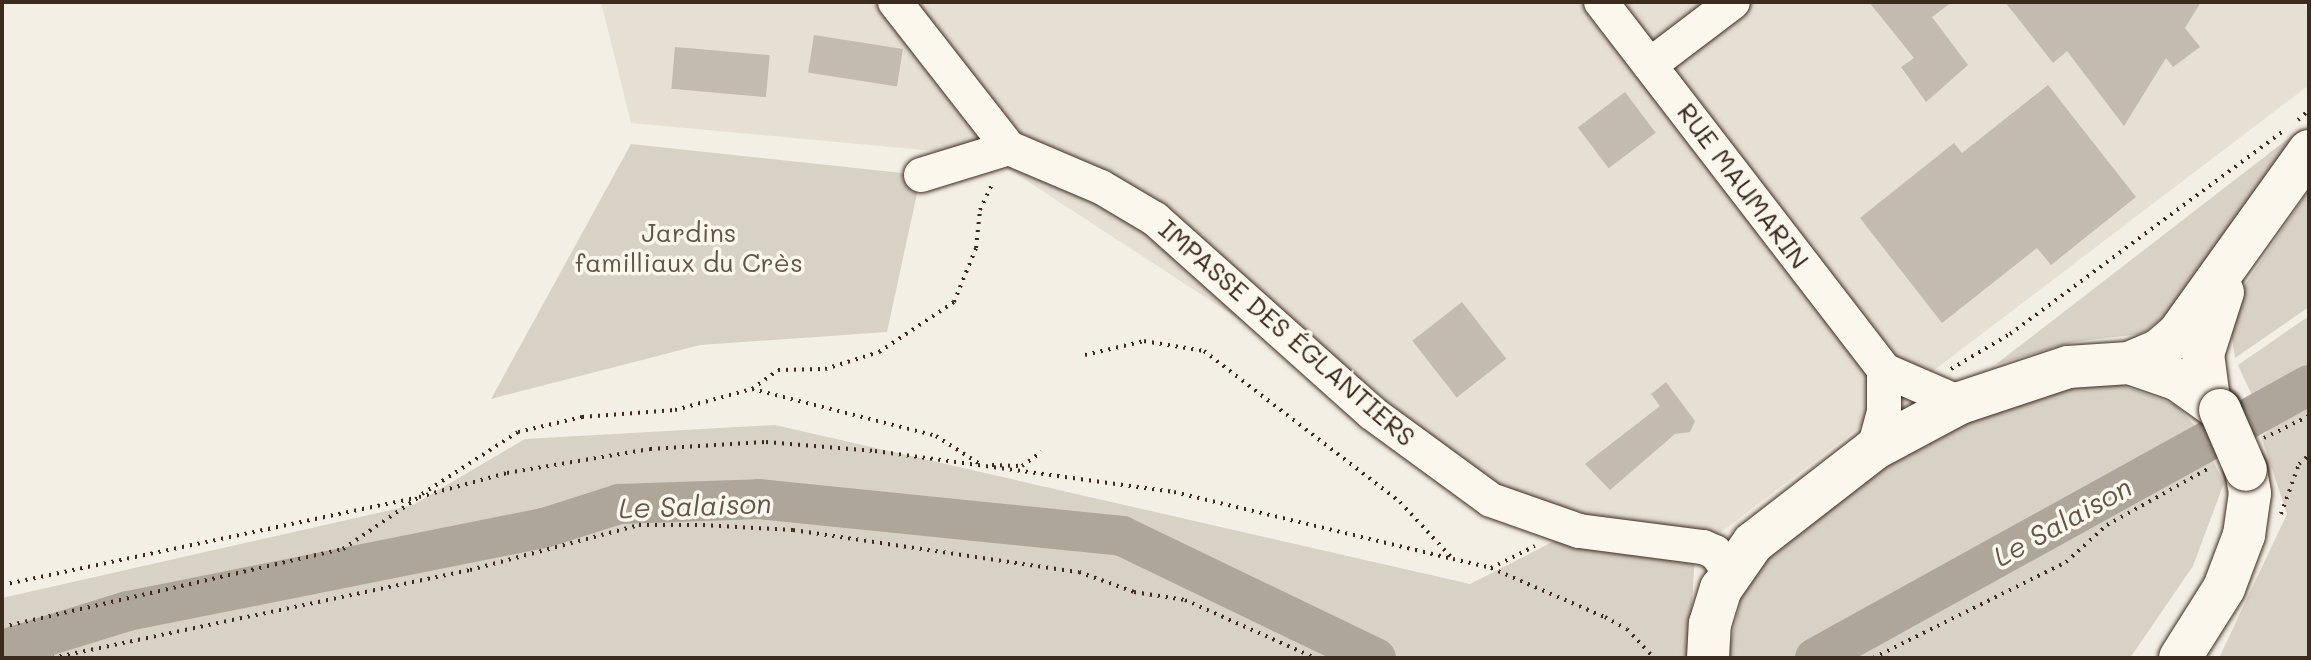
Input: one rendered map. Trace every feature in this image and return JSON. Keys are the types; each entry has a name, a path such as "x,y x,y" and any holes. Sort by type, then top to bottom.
{"main road":[{"path":"2129,363 2159,350 2178,334 2243,248 2309,151"},
{"path":"2180,658 2224,588 2244,535 2250,493 2227,469 2203,354 2211,321 2243,248"},
{"path":"1708,658 1722,590 1753,543 1802,500 1874,449 1960,403 2068,367 2129,363 2160,371 2214,404"}],"street":[{"name":"IMPASSE DES ÉGLANTIERS","path":"895,2 1009,148 1101,187 1155,219 1372,413 1491,500 1579,531 1703,547 1715,552 1722,590"},
{"name":"RUE MAUMARIN","path":"1601,2 1884,370"},
{"path":"1650,65 1733,2"},
{"path":"921,175 1009,148"},
{"path":"1874,449 1884,411 1884,370 1960,403"}],"path":[{"path":"1922,387 2010,334 2309,110"},
{"path":"2,627 343,549 518,432 582,417 675,410 752,389 778,370 825,369 879,352 954,302 976,248 980,210 1009,148"},
{"path":"1085,355 1144,341 1204,351 1400,502 1453,559"},
{"path":"752,389 936,436 982,465 1020,475 1174,492 1491,568 1627,629 1654,658"},
{"path":"2270,435 2309,416"},
{"path":"2,585 419,497 507,473 650,449 766,442 982,465 1022,466 1041,452"},
{"path":"1873,658 2066,562 2107,525 2227,469"},
{"path":"52,658 483,567 639,525 703,525 793,530 1079,572 1134,592 1185,600 1315,658"},
{"path":"1491,568 1579,531"}],"shaded area":[{"path":"601,2 2303,2 2309,15 2309,85 1695,552 1568,534 989,156 631,123"}],"green space":[{"path":"2302,128 2181,304 2141,334 2073,342 1995,365"},
{"name":"Jardins familliaux du Crès","path":"631,144 921,175 887,332 700,345 491,399"},
{"path":"2309,190 2309,307 2235,358 2228,310"},
{"path":"2309,316 2309,658 2219,658 2287,514 2261,436 2268,431 2238,365"},
{"path":"2113,382 2176,405 2197,428 2224,483 2193,566 2130,658 1727,658 1744,587 1781,542 1847,487 1964,422 2061,388"},
{"path":"775,425 1470,584 1568,534 1695,552 1689,658 2,658 2,598 413,505 525,439"}],"building":[{"path":"1869,2 1952,2 1932,17 1968,65 1926,102 1901,67 1914,58"},
{"path":"2005,2 2201,2 2185,28 2200,47 2173,67 2166,58 2124,126 2067,51 2053,63"},
{"path":"814,35 903,49 897,87 808,73"},
{"path":"675,47 770,55 766,97 671,89"},
{"path":"2048,85 2136,197 2051,265 2037,248 1942,323 1860,218 1954,143 1962,153"},
{"path":"1625,92 1656,133 1609,168 1578,128"},
{"path":"1462,302 1506,359 1457,398 1412,341"},
{"path":"1666,382 1695,421 1690,432 1675,434 1610,490 1585,464 1660,406 1651,394"}],"waterway":[{"name":"Le Salaison","path":"1815,658 2309,385"},
{"name":"Le Salaison","path":"2,650 128,611 544,528 619,504 759,499 1122,536 1376,658"}]}
